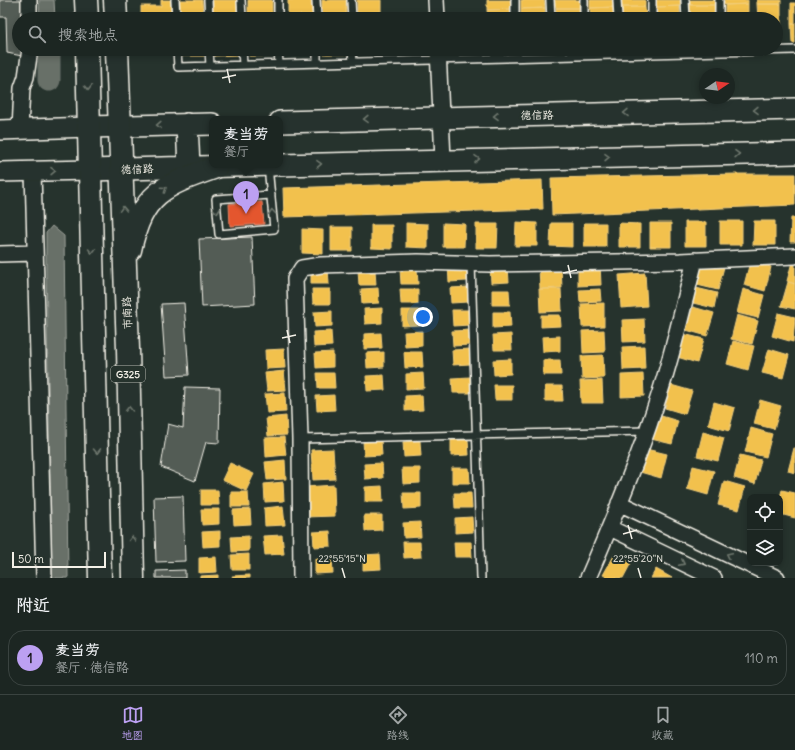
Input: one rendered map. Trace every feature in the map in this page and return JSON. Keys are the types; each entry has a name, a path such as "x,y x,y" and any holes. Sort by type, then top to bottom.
{"highway":[{"path":"86,0 87,12"},
{"path":"115,0 116,12"},
{"name":"G325","path":"87,56 100,578"},
{"name":"市南路","path":"117,56 125,272 132,578"},
{"path":"125,272 134,230 142,213 154,196 176,181 213,168"}],"main road":[{"name":"德信路","path":"283,122 795,109"},
{"path":"187,124 189,167"},
{"path":"89,127 209,124"},
{"path":"283,165 795,153"},
{"name":"德信路","path":"90,170 209,167"}],"street":[{"path":"29,0 29,12"},
{"path":"436,0 437,12"},
{"path":"20,129 22,88 26,77 29,56"},
{"path":"439,56 443,160"},
{"path":"0,130 89,127"},
{"name":"德信路","path":"0,172 90,170"},
{"path":"33,172 44,578"},
{"path":"0,254 35,253"},
{"path":"301,578 300,439 295,279 298,272 302,268 321,265 418,262 471,263 694,260 795,256"},
{"path":"588,578 610,528 647,431 677,331 694,260"},
{"path":"620,503 777,578"},
{"path":"610,528 714,578"}],"lane":[{"path":"175,0 176,12"},
{"path":"208,0 209,12"},
{"path":"241,0 242,12"},
{"path":"278,0 278,12"},
{"path":"316,0 317,12"},
{"path":"351,0 352,12"},
{"path":"515,0 515,12"},
{"path":"550,0 551,12"},
{"path":"584,0 584,12"},
{"path":"617,0 618,12"},
{"path":"652,0 652,12"},
{"path":"686,0 686,12"},
{"path":"719,0 719,12"},
{"path":"783,50 795,50"},
{"path":"177,56 178,67 353,62 418,56"},
{"path":"210,56 210,66"},
{"path":"242,56 243,65"},
{"path":"278,56 279,64"},
{"path":"317,56 317,63"},
{"path":"353,56 353,62"},
{"path":"490,56 523,56"},
{"path":"268,168 271,195 274,229 219,234 216,199 271,195"},
{"path":"471,263 481,578"},
{"path":"300,439 647,431"}],"shaded area":[{"path":"39,0 54,0 55,12 40,12"},
{"path":"41,56 55,56 55,67 50,76 42,68"},
{"path":"52,226 64,236 68,578 52,578 46,233"}],"building: 住宅":[{"path":"161,0 171,0 171,12 141,12 141,6 161,6"},
{"path":"180,0 202,0 203,12 180,12"},
{"path":"213,0 237,0 237,12 213,12"},
{"path":"248,0 272,0 272,12 248,12"},
{"path":"288,0 311,0 312,12 288,12"},
{"path":"322,0 346,0 346,12 322,12"},
{"path":"357,0 381,0 381,12 357,12"},
{"path":"487,0 510,0 511,9 487,10"},
{"path":"521,0 544,0 545,8 521,9"},
{"path":"555,0 579,0 579,8 556,8"},
{"path":"590,0 614,0 614,7 590,8"},
{"path":"622,0 645,0 645,7 622,7"},
{"path":"656,0 680,0 680,6 657,7"},
{"path":"690,0 714,0 714,5 690,5"},
{"path":"724,0 748,0 748,4 725,5"},
{"path":"757,0 781,0 781,4 757,4"},
{"path":"791,3 795,3 795,24 791,24"},
{"path":"748,4 748,12 725,12 725,5"},
{"path":"757,4 781,4 781,12 758,12"},
{"path":"690,5 714,5 714,12 690,12"},
{"path":"680,6 680,12 657,12 657,7"},
{"path":"614,7 614,12 590,12 590,8"},
{"path":"622,7 645,7 645,12 622,12"},
{"path":"545,8 545,12 521,12 521,9"},
{"path":"556,8 579,8 579,12 556,12"},
{"path":"511,9 511,12 487,12 487,10"},
{"path":"791,24 795,24 795,43 792,43"},
{"path":"795,174 795,205 552,215 551,178"},
{"path":"542,180 543,209 284,217 283,188"},
{"path":"791,218 795,218 795,242 790,242"},
{"path":"720,221 742,221 742,245 720,245"},
{"path":"754,221 775,221 775,245 753,245"},
{"path":"516,222 537,223 537,246 515,246"},
{"path":"685,222 706,222 706,246 685,246"},
{"path":"406,223 428,224 428,248 406,247"},
{"path":"443,223 465,224 464,247 443,247"},
{"path":"551,223 572,223 572,247 550,246"},
{"path":"584,223 606,223 606,247 584,247"},
{"path":"619,223 640,224 640,247 619,247"},
{"path":"650,223 671,223 671,247 650,247"},
{"path":"476,224 498,224 497,248 476,248"},
{"path":"371,225 392,225 392,249 371,248"},
{"path":"331,227 352,227 352,251 331,251"},
{"path":"302,229 323,230 323,254 302,253"},
{"path":"793,258 795,258 795,284 787,281"},
{"path":"703,261 724,267 718,290 697,285"},
{"path":"750,262 771,267 765,291 744,285"},
{"path":"600,263 601,285 578,286 578,264"},
{"path":"448,266 466,266 467,281 449,282"},
{"path":"561,266 562,288 540,289 539,267"},
{"path":"490,267 508,267 509,282 491,283"},
{"path":"328,268 329,284 311,284 311,269"},
{"path":"400,269 417,269 418,284 401,284"},
{"path":"358,270 375,270 376,285 359,285"},
{"path":"645,273 647,306 621,308 619,275"},
{"path":"788,282 795,284 795,309 781,306"},
{"path":"468,287 468,302 451,303 450,288"},
{"path":"378,288 379,303 362,304 361,289"},
{"path":"696,288 717,293 714,308 693,303"},
{"path":"312,289 330,289 330,304 313,304"},
{"path":"400,289 418,289 418,304 401,304"},
{"path":"539,289 561,289 562,311 540,312"},
{"path":"600,289 601,301 580,302 579,290"},
{"path":"743,289 764,295 758,318 737,313"},
{"path":"492,290 509,290 510,305 492,305"},
{"path":"604,303 604,326 582,327 581,304"},
{"path":"693,307 714,313 707,336 686,330"},
{"path":"382,308 382,323 365,324 364,309"},
{"path":"402,310 419,310 420,325 402,326"},
{"path":"452,310 470,310 470,325 453,326"},
{"path":"332,311 332,326 315,327 314,312"},
{"path":"493,312 510,312 511,327 493,328"},
{"path":"778,313 795,317 793,342 772,336"},
{"path":"541,315 560,315 561,326 541,327"},
{"path":"737,315 758,321 752,344 731,339"},
{"path":"644,319 645,341 623,342 622,320"},
{"path":"470,330 470,345 453,346 452,331"},
{"path":"604,330 605,352 583,353 582,331"},
{"path":"331,331 332,346 314,347 313,332"},
{"path":"422,331 422,346 405,347 404,332"},
{"path":"381,333 382,348 364,349 364,334"},
{"path":"511,334 512,350 494,350 493,335"},
{"path":"683,334 704,339 697,363 677,357"},
{"path":"560,336 560,351 543,352 542,337"},
{"path":"733,341 754,346 748,370 727,364"},
{"path":"644,346 645,369 623,370 622,347"},
{"path":"284,349 285,368 266,369 265,350"},
{"path":"470,349 470,364 453,365 452,350"},
{"path":"769,349 789,355 783,378 762,373"},
{"path":"333,352 333,367 316,368 315,353"},
{"path":"384,352 384,367 367,368 366,353"},
{"path":"404,352 422,352 423,367 405,368"},
{"path":"603,355 604,378 582,379 581,356"},
{"path":"511,359 511,374 494,375 493,360"},
{"path":"543,360 560,360 561,375 543,375"},
{"path":"284,371 286,390 267,391 265,373"},
{"path":"317,373 334,373 335,388 318,388"},
{"path":"423,373 424,388 406,389 406,374"},
{"path":"643,374 644,396 621,397 621,375"},
{"path":"384,375 385,390 367,391 366,376"},
{"path":"470,377 470,393 453,393 452,378"},
{"path":"602,380 603,403 581,403 580,381"},
{"path":"494,385 512,385 512,400 495,400"},
{"path":"671,385 692,391 685,414 665,408"},
{"path":"545,386 562,386 563,401 545,401"},
{"path":"285,393 286,412 267,413 265,394"},
{"path":"334,395 335,410 317,411 316,396"},
{"path":"422,395 423,410 405,411 405,396"},
{"path":"760,400 781,406 774,429 754,424"},
{"path":"714,402 735,408 729,431 708,425"},
{"path":"658,415 678,421 672,444 651,439"},
{"path":"286,416 287,435 268,436 266,418"},
{"path":"751,428 772,434 766,457 745,452"},
{"path":"703,432 724,438 718,461 697,456"},
{"path":"284,437 286,455 266,457 265,438"},
{"path":"381,440 382,455 364,456 363,441"},
{"path":"451,440 468,440 469,455 451,456"},
{"path":"420,441 421,456 404,457 403,442"},
{"path":"795,448 795,473 788,471"},
{"path":"333,449 335,479 313,480 311,450"},
{"path":"646,449 667,454 661,478 640,472"},
{"path":"740,455 761,460 755,484 734,478"},
{"path":"285,460 286,479 267,480 265,462"},
{"path":"230,463 254,474 246,491 222,480"},
{"path":"382,463 383,478 365,479 364,464"},
{"path":"693,466 714,471 708,495 687,489"},
{"path":"402,468 420,468 420,483 403,484"},
{"path":"452,468 469,468 470,483 452,483"},
{"path":"724,481 745,487 739,510 718,505"},
{"path":"283,482 284,501 265,502 264,484"},
{"path":"334,485 335,516 306,517 305,487"},
{"path":"382,486 383,502 365,502 365,487"},
{"path":"201,490 218,490 219,505 201,505"},
{"path":"782,490 795,493 795,518 783,515 783,494 781,494"},
{"path":"231,492 248,492 249,507 231,507"},
{"path":"403,493 421,493 421,508 404,509"},
{"path":"454,493 471,493 472,508 455,508"},
{"path":"283,506 285,525 265,526 264,508"},
{"path":"201,509 219,509 219,524 202,525"},
{"path":"250,509 251,524 234,525 233,510"},
{"path":"364,515 382,515 382,530 365,531"},
{"path":"472,517 473,532 455,533 455,518"},
{"path":"420,522 421,537 404,538 403,523"},
{"path":"220,531 220,546 203,547 202,532"},
{"path":"330,531 331,546 314,547 313,532"},
{"path":"282,535 284,554 265,555 263,536"},
{"path":"249,536 249,551 232,552 231,537"},
{"path":"403,542 420,542 421,557 404,558"},
{"path":"454,542 471,542 472,557 455,557"},
{"path":"249,554 249,570 232,570 231,555"},
{"path":"380,554 381,569 363,570 363,555"},
{"path":"615,554 631,563 623,578 609,578 603,575"},
{"path":"216,557 217,572 199,573 199,558"},
{"path":"332,558 333,573 315,574 315,559"},
{"path":"656,569 672,578 651,578"},
{"path":"218,575 218,578 200,578 200,576"},
{"path":"250,575 250,578 233,578 232,576"}],"building: 商业":[{"path":"262,202 264,224 230,226 229,204"}],"building: 其他":[{"path":"0,0 22,0 22,12 12,12 12,54 7,53 6,17 0,17"},
{"path":"252,237 255,304 202,307 199,239"},
{"path":"184,303 189,375 166,376 161,304"},
{"path":"185,387 220,388 219,443 206,442 195,481 161,467 168,424 183,428"},
{"path":"183,496 185,561 156,562 154,497"},
{"path":"185,570 185,578 156,578 156,571"}],"waterway":[{"path":"49,56 49,80"}],"place":[{"name":"麦当劳","path":"246,214"}]}
